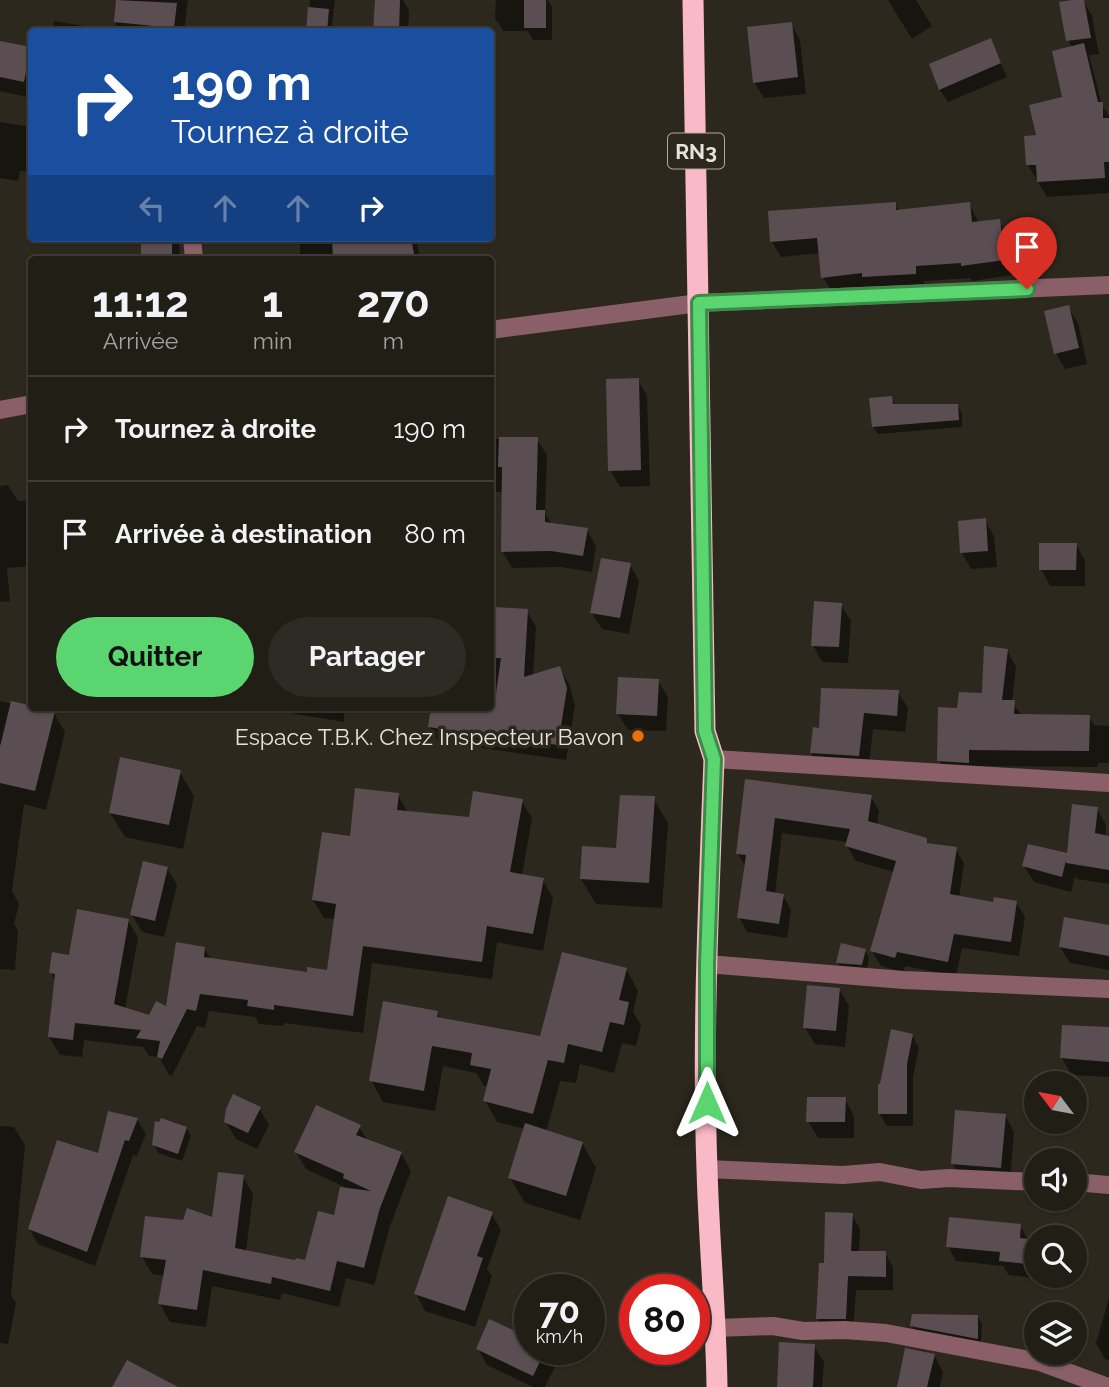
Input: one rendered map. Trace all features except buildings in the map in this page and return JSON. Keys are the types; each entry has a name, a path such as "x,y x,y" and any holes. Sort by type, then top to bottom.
{"highway":[{"name":"RN3","path":"693,0 705,731 714,759 707,964 707,1168 717,1387"}],"street":[{"path":"494,329 699,303 1109,285"},
{"path":"0,410 28,405"},
{"path":"714,759 1109,783"},
{"path":"707,964 904,980 1109,989"},
{"path":"707,1168 843,1175 880,1172 921,1180 949,1178 1024,1181"},
{"path":"1087,1183 1109,1185"},
{"path":"716,1328 773,1326 803,1331 844,1330 928,1340 1040,1362 1108,1387"}],"place":[{"name":"Espace T.B.K. Chez Inspecteur Bavon","path":"638,736"}],"route":[{"path":"707,1103 707,964 714,759 705,731 699,303 1027,289"}]}
